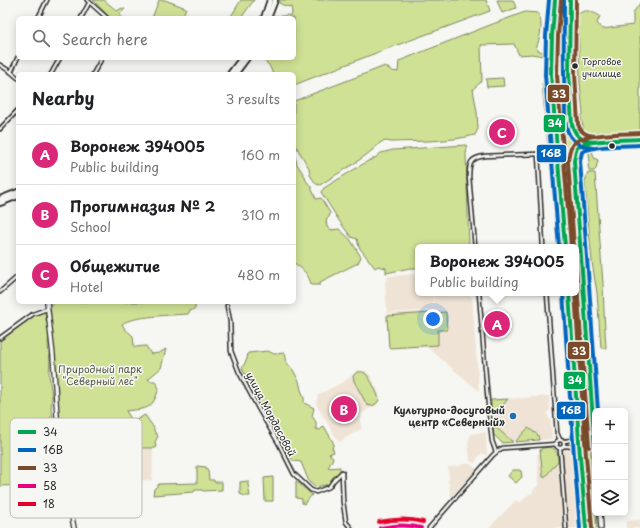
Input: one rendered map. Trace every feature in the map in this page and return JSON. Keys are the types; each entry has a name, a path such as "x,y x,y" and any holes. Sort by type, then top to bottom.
{"highway":[{"path":"265,16 270,0"},
{"path":"269,16 275,0"},
{"path":"232,72 240,60"},
{"path":"236,72 246,60"},
{"path":"0,199 16,193"},
{"path":"0,203 16,197"}],"main road":[{"path":"555,0 551,75 565,244"},
{"path":"570,0 569,74 595,444"},
{"path":"572,125 576,136 592,142"},
{"path":"574,161 575,152 581,145 592,142 640,139"},
{"path":"569,296 577,424 586,528"},
{"path":"46,304 53,354 57,418"},
{"path":"573,343 580,350 585,348 588,344"},
{"path":"574,364 576,354 580,352 585,354 588,361"},
{"path":"600,516 602,528"},
{"path":"72,518 74,528"},
{"path":"380,528 405,524 421,528"}],"street":[{"path":"39,16 47,0"},
{"path":"87,0 105,16"},
{"path":"570,20 574,0"},
{"path":"82,16 90,3"},
{"path":"11,72 17,60"},
{"path":"52,72 59,60"},
{"path":"94,72 101,60"},
{"path":"0,65 16,76"},
{"path":"0,129 16,112"},
{"path":"475,244 469,167 473,160 485,156 538,154 543,244"},
{"path":"0,292 16,279"},
{"path":"479,296 492,441 496,452"},
{"path":"547,296 557,433 564,443 564,446"},
{"name":"улица Мордасовой","path":"227,306 230,321 231,351 239,372 294,474 311,490 316,492 329,487 342,472 342,480"},
{"path":"0,338 33,314 47,309"},
{"path":"428,528 496,452 503,448 557,444 557,442 561,440 569,441 576,435 577,424"},
{"path":"557,444 560,448 566,528"},
{"path":"560,448 564,446 574,447 580,456"},
{"path":"338,477 342,480 346,522 351,528"}],"shaded area":[{"path":"415,274 415,296 433,296 434,310 387,313 385,282 389,276"},
{"path":"434,296 472,297 479,391 427,347 389,348 386,314 434,311"},
{"path":"358,370 365,371 371,376 380,400 377,404 361,414 361,429 339,442 316,404 318,395 345,381"},
{"path":"549,396 550,409 547,413 551,420 552,439 502,443 493,434 491,400"},
{"path":"486,432 487,456 482,453 475,463 470,461 468,442 471,434"},
{"path":"566,448 574,448 578,452 584,528 489,528 516,500 521,502 539,485 537,454 556,453"},
{"path":"142,449 153,449 152,480 142,480"},
{"path":"463,464 470,464 477,469 451,497 448,480 448,467 460,466"},
{"path":"640,520 640,528 626,528 626,521"}],"green space":[{"path":"93,0 104,0 117,11 122,8 125,9 120,14 121,16 108,16"},
{"path":"159,0 165,0 186,8 183,16 153,16"},
{"path":"241,0 254,0 242,16 231,16"},
{"path":"280,0 486,0 490,11 296,84 296,72 272,72 269,65 263,60 296,60 296,16 291,16 291,7 279,3"},
{"path":"497,0 513,0 516,8 502,13"},
{"path":"558,0 567,0 565,57 578,244 568,244 558,128 555,56"},
{"path":"640,3 640,132 622,137 589,136 583,126 581,116 583,114 580,83 578,14 587,11 600,16 597,23 602,29 633,25 633,13"},
{"path":"525,12 538,13 541,22 541,31 536,49 542,52 543,56 532,54 519,55 514,44 481,45 482,81 473,89 478,129 475,135 444,140 381,142 368,154 352,165 320,185 316,184 310,175 309,168 296,146 296,100 385,66 392,71 398,72 399,61"},
{"path":"503,78 504,86 487,87 486,79"},
{"path":"542,83 546,83 550,152 548,151"},
{"path":"466,145 469,244 415,244 415,268 386,273 386,268 378,266 375,268 359,247 357,239 351,237 321,192 324,188 381,153 393,150"},
{"path":"592,150 594,158 598,160 596,169 594,171 589,171 589,153"},
{"path":"296,163 311,187 316,199 321,198 330,213 326,220 327,227 331,230 339,229 350,239 361,257 358,263 320,282 320,285 311,285 309,278 296,264"},
{"path":"588,173 595,173 606,348 601,348 597,293 592,262 585,181"},
{"path":"579,257 585,343 584,347 581,348 577,347 572,296 579,296"},
{"name":"Природный парк \"Северный лес\"","path":"52,304 195,304 195,309 190,311 188,314 164,315 135,319 122,324 133,336 135,347 146,346 151,354 159,353 166,349 161,368 148,379 150,381 155,381 159,388 151,405 144,408 126,411 131,418 59,418 50,306"},
{"name":"Природный парк \"Северный лес\"","path":"42,310 44,312 45,311 49,329 49,374 52,397 51,409 53,417 10,418 10,486 0,486 0,338 33,314"},
{"path":"446,312 447,330 438,330 438,345 389,348 387,316"},
{"path":"268,351 274,354 285,353 287,363 299,381 304,397 304,403 314,408 312,416 316,422 316,429 320,430 324,426 332,440 334,452 329,454 333,458 328,468 340,467 340,473 330,484 315,487 309,482 301,462 294,461 287,454 242,368 247,359 248,353"},
{"path":"582,355 584,361 592,462 592,516 596,516 597,528 588,528 579,356"},
{"path":"357,372 364,372 370,379 379,400 376,404 372,406 367,405 354,381 353,376"},
{"path":"508,399 499,410 491,410 491,400"},
{"name":"Природный парк \"Северный лес\"","path":"145,415 158,436 155,442 156,448 142,448 142,418 140,418"},
{"path":"493,425 513,442 502,443 493,434"},
{"path":"528,428 538,435 539,440 515,442"},
{"path":"550,447 557,452 558,461 545,477 543,477 540,450"},
{"path":"197,466 206,467 209,480 214,480 214,482 222,482 222,490 195,490 194,492 153,495 154,489 159,484 197,483"},
{"path":"513,470 521,471 522,477 516,483 508,476"},
{"path":"273,477 273,501 265,501 264,478"},
{"path":"248,481 250,496 245,496 240,494 240,482"},
{"path":"296,481 312,495 304,504 302,503 302,499 296,498"}],"transit line":[{"name":"16В","path":"549,0 545,75 559,244"},
{"name":"34","path":"555,0 551,75 565,244"},
{"name":"33","path":"561,0 557,75 571,244"},
{"name":"16В","path":"564,0 566,124 568,132 574,141 583,146 593,148"},
{"name":"34","path":"570,0 569,74 572,125 575,133 580,138 586,141 594,142"},
{"name":"33","path":"576,0 575,74 578,124 584,133 595,136"},
{"name":"33","path":"574,244 568,161 571,147 574,143 586,137 640,133"},
{"name":"34","path":"595,444 574,161 575,153 577,148 581,145 596,141 640,139"},
{"name":"16В","path":"598,408 580,161 582,152 595,148 640,145"},
{"name":"16В","path":"563,296 580,528"},
{"name":"34","path":"569,296 586,528"},
{"name":"33","path":"575,296 592,528"},
{"name":"33","path":"578,296 589,447"},
{"name":"18","path":"379,522 401,519 423,522"},
{"name":"58","path":"380,528 400,525 421,528"}],"place":[{"name":"Торговое училище","path":"575,66"},
{"name":"Общежитие","path":"502,132"},
{"name":"Воронеж 394005","path":"497,324"},
{"name":"Прогимназия № 2","path":"344,409"},
{"name":"Культурно-досуговый центр «Северный»","path":"513,416"}]}
